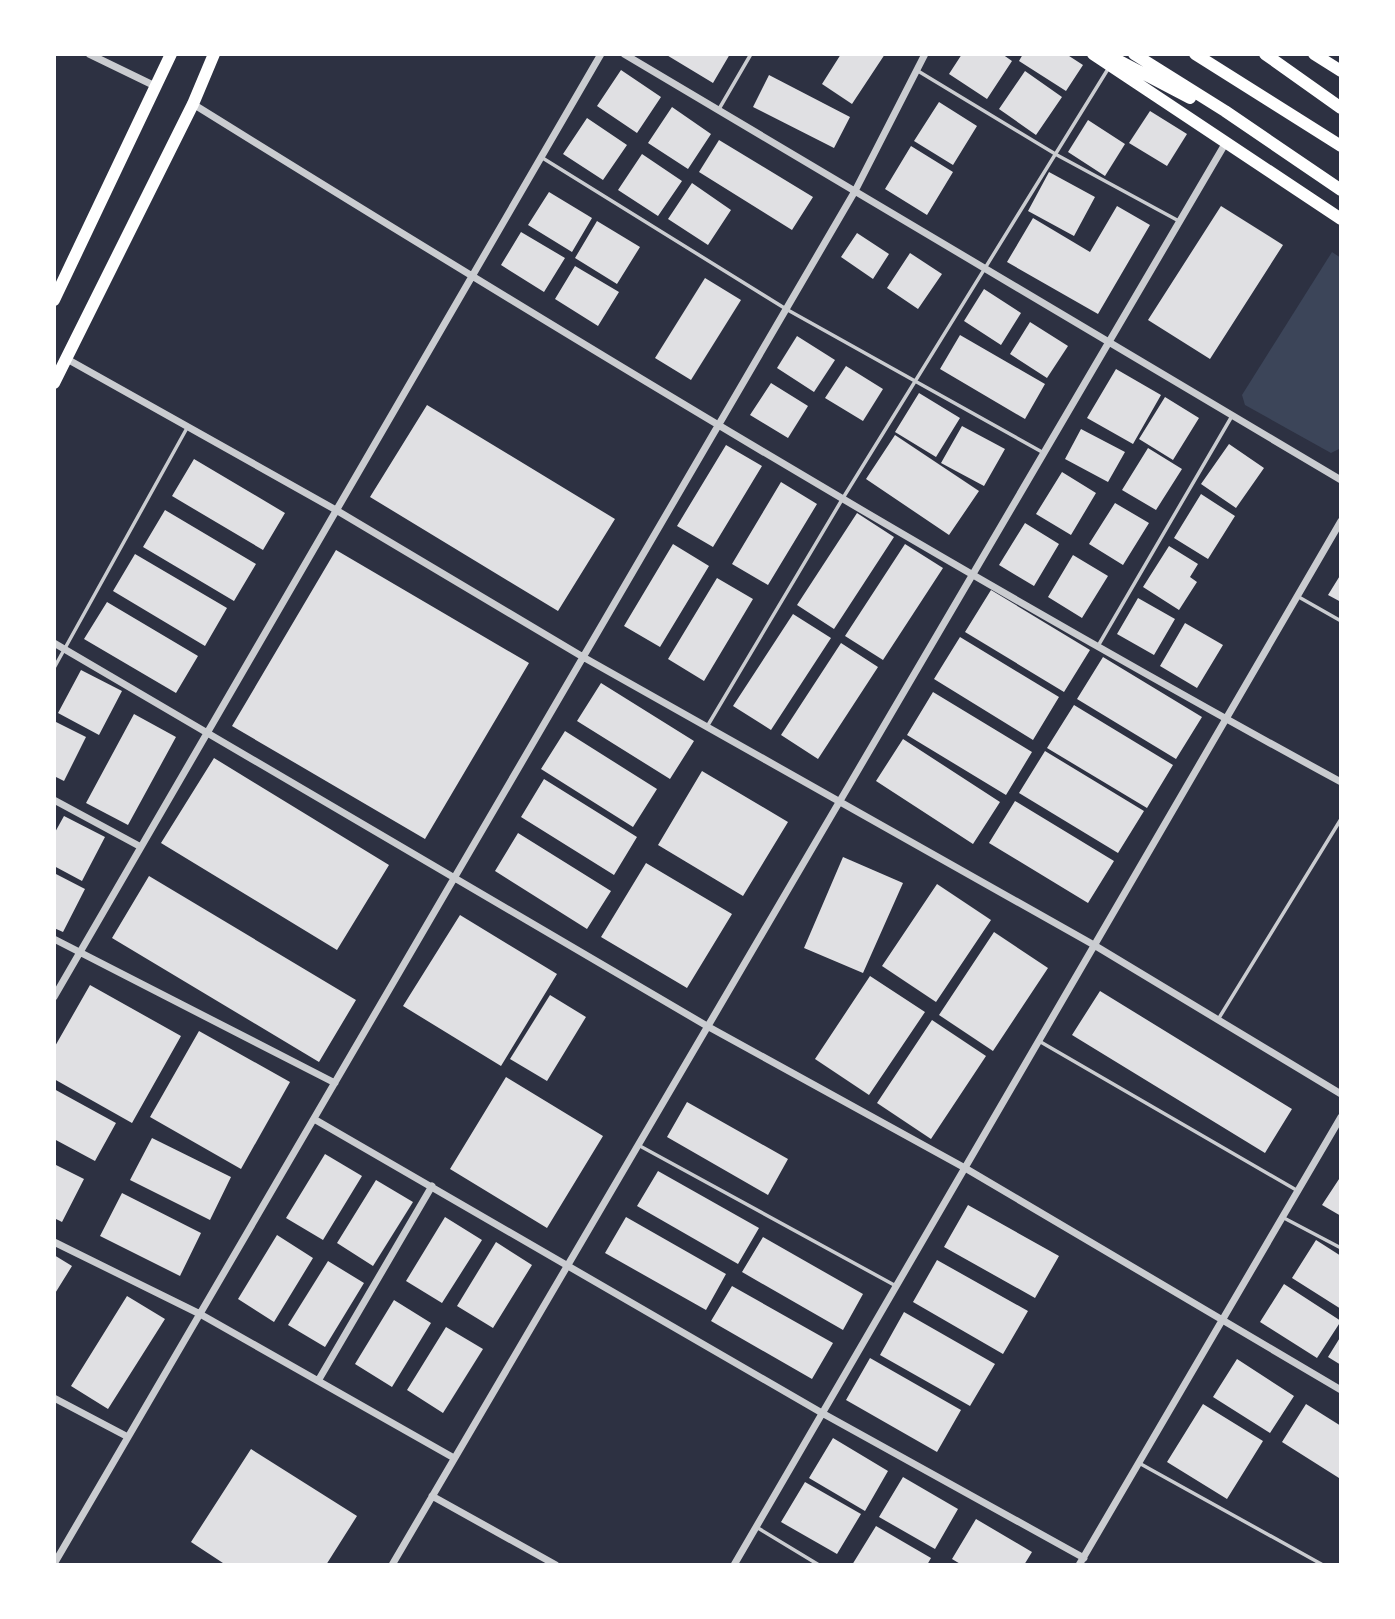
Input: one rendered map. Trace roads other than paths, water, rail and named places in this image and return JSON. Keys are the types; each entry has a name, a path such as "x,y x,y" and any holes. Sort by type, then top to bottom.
{"main road":[{"path":"54,300 171,54"},
{"path":"54,383 193,104 214,54"},
{"path":"1093,54 1258,134"},
{"path":"1134,54 1341,190"},
{"path":"1195,54 1341,146"},
{"path":"1265,54 1341,108"},
{"path":"1314,54 1341,71"},
{"path":"1108,60 1225,144 1341,219"}],"street":[{"path":"89,54 155,86"},
{"path":"54,997 601,54"},
{"path":"624,54 1341,480"},
{"path":"56,1559 855,191 925,54"},
{"path":"193,104 472,277 971,574 1341,782"},
{"path":"392,1565 1177,220 1225,144"},
{"path":"67,359 336,510 583,657 1094,945 1341,1094"},
{"path":"734,1565 1341,521"},
{"path":"54,643 707,1026 965,1168 1221,1322 1341,1390"},
{"path":"54,800 141,847"},
{"path":"54,939 335,1083"},
{"path":"314,1119 1082,1561 1341,1117"},
{"path":"318,1381 432,1186"},
{"path":"54,1242 200,1314 454,1458"},
{"path":"54,1398 128,1437"},
{"path":"432,1496 556,1565"}],"lane":[{"path":"719,109 751,54"},
{"path":"707,727 843,498 1057,155 1108,60"},
{"path":"916,70 1057,155 1177,220"},
{"path":"541,158 786,309 1042,452"},
{"path":"1098,646 1232,416"},
{"path":"54,668 188,427"},
{"path":"1297,596 1341,621"},
{"path":"1217,1020 1341,819"},
{"path":"1039,1041 1298,1191"},
{"path":"637,1144 896,1286"},
{"path":"1282,1218 1341,1248"},
{"path":"1139,1463 1323,1565"},
{"path":"756,1527 819,1565"}]}
